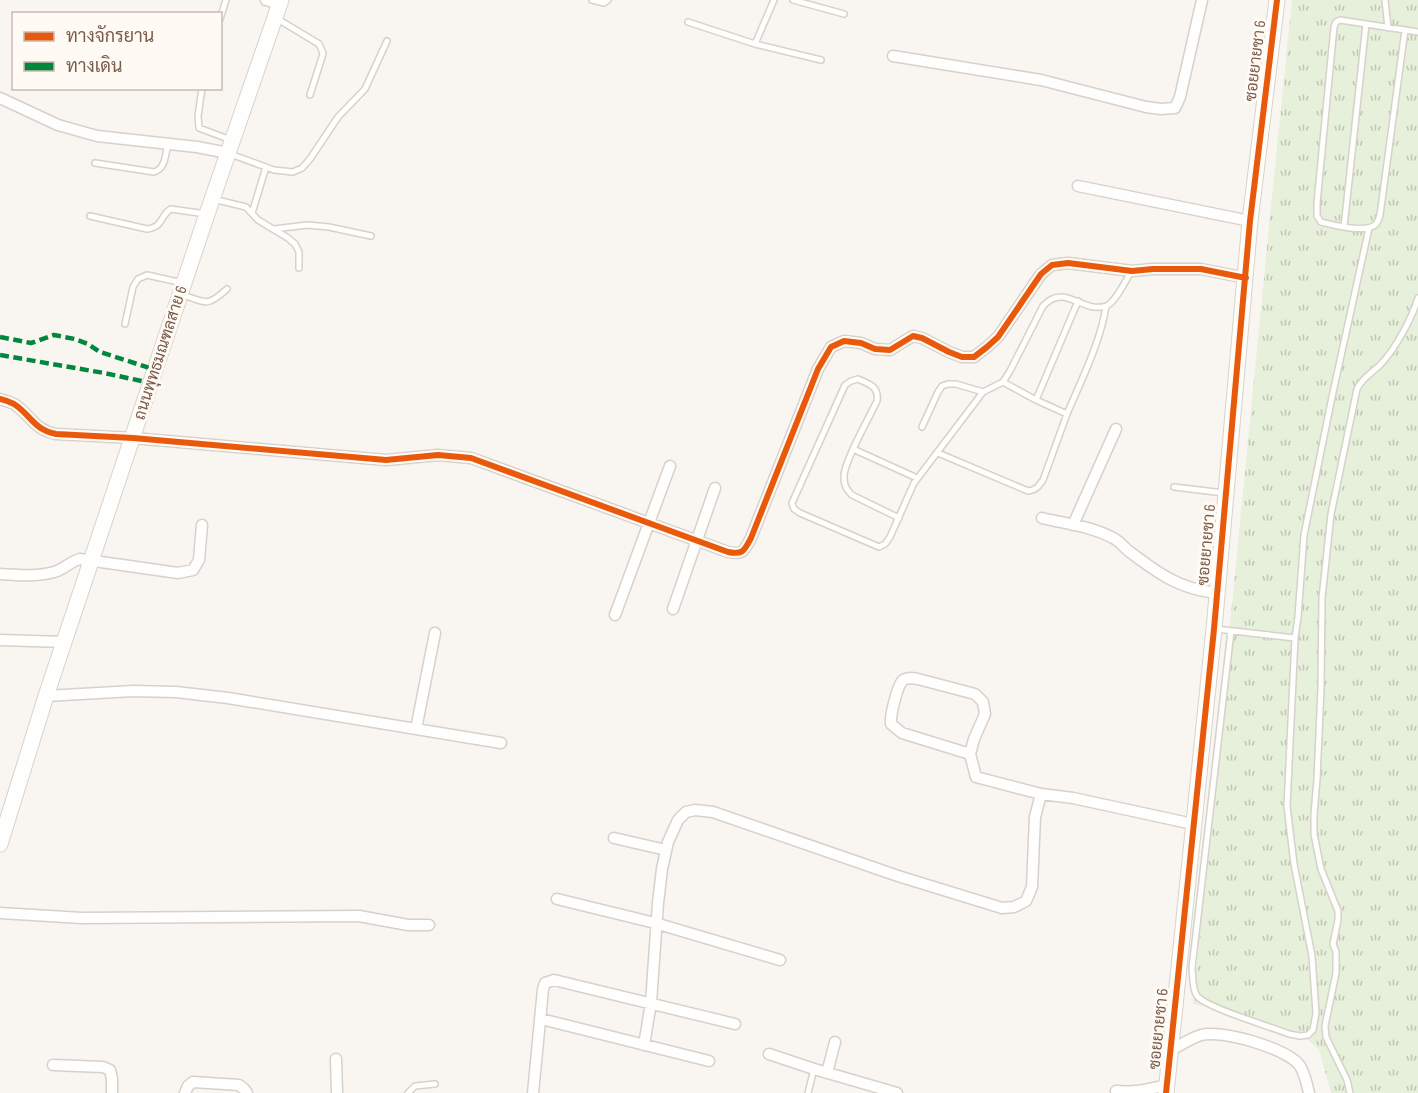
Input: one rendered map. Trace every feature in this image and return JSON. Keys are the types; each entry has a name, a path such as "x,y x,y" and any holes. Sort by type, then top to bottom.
{"street":[{"path":"893,56 1041,80 1146,107 1175,108 1180,97 1202,0"},
{"name":"ซอยยายชา 6","path":"1166,1089 1214,629 1250,221 1277,0"},
{"name":"ถนนพุทธมณฑลสาย 6","path":"0,844 46,696 276,5"},
{"path":"0,98 58,125 97,136 197,147 230,147"},
{"path":"1078,186 1250,221"},
{"path":"0,399 13,404 47,433 133,438 386,460 438,455 471,458 737,554 745,550 818,369 831,347 844,341 861,343 875,349 890,350 913,336 962,357 974,357 998,337 1041,274 1052,265 1068,263 1132,271 1201,269 1246,278"},
{"path":"1073,525 1116,429"},
{"path":"615,615 670,466"},
{"path":"673,609 715,488"},
{"path":"1042,518 1100,531 1118,541 1177,584 1198,591 1216,593"},
{"path":"0,574 32,576 55,572 76,559 178,573 193,570 199,560 202,525"},
{"path":"416,729 435,633"},
{"path":"0,640 65,642"},
{"path":"970,754 902,733 891,724 890,718 900,685 904,680 910,677 975,694 983,702 985,714 970,754 976,777 1041,794 1073,798 1193,824"},
{"path":"46,696 133,691 176,692 228,698 501,743"},
{"path":"644,1045 651,1003 662,869 668,842 678,820 686,812 695,810 713,812 898,876 1002,908 1014,907 1026,901 1032,887 1035,817 1041,794"},
{"path":"614,838 666,850"},
{"path":"557,899 656,923 780,960"},
{"path":"0,913 82,918 359,916 408,926 429,925"},
{"path":"533,1093 545,983 554,980 735,1024"},
{"path":"541,1019 709,1061"},
{"path":"1171,1050 1202,1035 1216,1034 1271,1048 1292,1057 1300,1067 1309,1093"},
{"path":"827,1073 835,1042"},
{"path":"769,1054 897,1093"},
{"path":"336,1059 337,1093"},
{"path":"53,1065 103,1067 110,1070 112,1093"},
{"path":"185,1093 193,1082 238,1086 247,1093"},
{"path":"1116,1091 1139,1092 1166,1089"}],"lane":[{"path":"592,0 604,3 608,0"},
{"path":"755,44 774,0"},
{"path":"793,0 844,14"},
{"path":"1385,0 1388,28"},
{"path":"276,5 319,44 323,53 310,95"},
{"path":"1405,30 1377,224 1370,228 1344,227 1322,222 1317,216 1317,203 1336,22 1340,20 1388,28 1405,30 1418,32"},
{"path":"688,22 755,44 821,60"},
{"path":"1344,227 1366,24"},
{"path":"202,90 198,116 199,128 266,167 293,172 302,168 310,159 338,117 365,89 387,41"},
{"path":"95,163 159,171 163,167 168,144"},
{"path":"252,213 266,167"},
{"path":"212,199 246,207 258,220 295,244 299,252 299,268"},
{"path":"90,216 147,229 155,228 171,209 207,214"},
{"path":"274,229 307,225 371,236"},
{"path":"1231,631 1192,968 1193,985 1197,995 1206,1002 1289,1034 1308,1035 1313,1030 1317,1013 1312,956 1294,864 1287,806 1295,638 1304,535 1370,228"},
{"path":"899,518 852,495 846,489 843,476 853,449 878,401 878,393 876,389 858,379 845,385 792,503 794,509 800,513 879,547 885,544 890,537 899,518 917,478 983,392 1002,382 1010,371 1043,306 1049,300 1065,296 1092,306 1106,306 1113,301 1132,271"},
{"path":"125,324 133,287 138,279 147,275 183,289 204,302 211,302 227,289"},
{"path":"1350,1093 1344,1073 1326,1037 1325,1026 1336,973 1336,952 1333,944 1338,911 1321,869 1314,834 1321,688 1322,597 1331,514 1357,389 1361,381 1381,364 1413,314 1418,298"},
{"path":"1036,400 1078,301"},
{"path":"938,453 1028,491 1037,488 1096,341 1106,306"},
{"path":"1002,382 1068,414"},
{"path":"922,427 942,386 956,384 983,392"},
{"path":"853,449 917,478"},
{"path":"1174,487 1226,493"},
{"path":"1214,629 1295,638"},
{"path":"808,1093 814,1069"},
{"path":"408,1093 416,1086 435,1084"}],"green space":[{"path":"1292,0 1418,0 1418,1093 1331,1093 1319,1050 1308,1040 1238,1014 1193,1004"}],"marked path":[{"path":"0,337 31,343 54,335 75,339 100,352 156,370"},
{"path":"0,355 151,383"}],"cycle path":[{"path":"1166,1093 1214,629 1250,221 1277,0"},
{"path":"0,399 14,404 38,426 56,434 133,438 386,460 438,455 471,458 728,552 737,553 745,549 751,538 818,369 831,347 844,341 861,343 875,349 890,350 913,336 962,357 974,357 998,337 1041,274 1052,265 1068,263 1132,271 1201,269 1246,278"}]}
